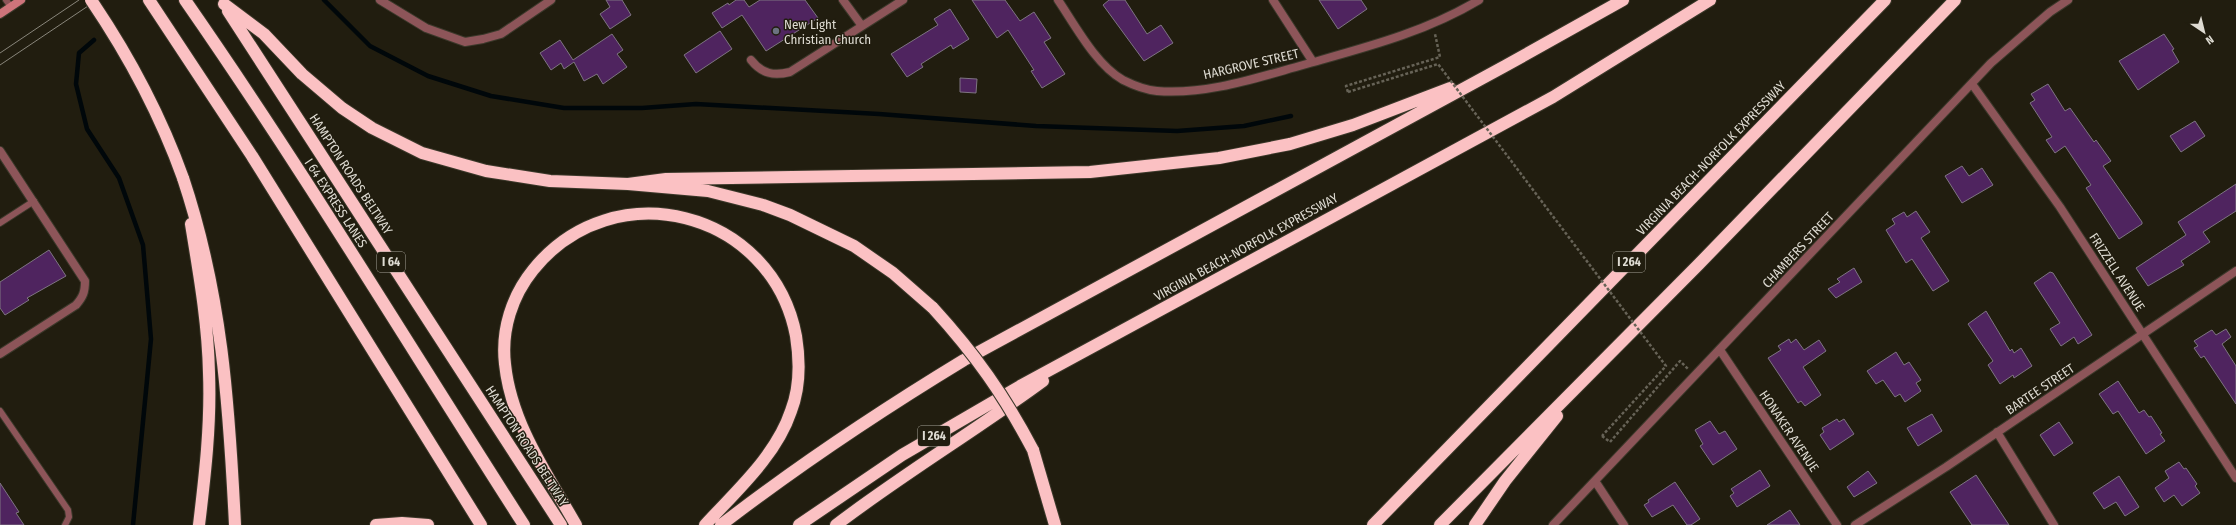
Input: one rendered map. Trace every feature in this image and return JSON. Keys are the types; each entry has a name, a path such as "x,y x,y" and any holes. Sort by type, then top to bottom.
{"highway":[{"path":"91,0 120,44 158,114 183,178 203,243 220,330 228,398 235,525"},
{"path":"149,0 252,156 481,525"},
{"path":"721,525 829,445 898,400 964,360 1505,66 1623,0"},
{"name":"VIRGINIA BEACH-NORFOLK EXPRESSWAY","path":"799,525 902,455 1022,385 1553,98 1710,0"},
{"name":"VIRGINIA BEACH-NORFOLK EXPRESSWAY","path":"1374,525 1885,0"},
{"path":"1440,525 1594,370 1955,0"},
{"path":"222,2 264,34 302,74 342,108 372,128 403,144 451,162 486,171 550,181 628,184 708,191 790,214 854,246 893,273 933,308 966,344 991,377 1015,416 1033,450 1055,525"},
{"name":"HAMPTON ROADS BELTWAY","path":"222,2 561,525"},
{"name":"I 64 EXPRESS LANES","path":"188,4 364,270 524,525"},
{"path":"628,184 666,179 1090,172 1219,158 1290,144 1353,125 1505,66"},
{"path":"183,178 204,304 209,373 208,428 199,525"},
{"path":"576,525 536,454 516,412 504,363 504,342 507,321 523,282 554,247 588,226 612,218 637,214 663,213 688,218 727,234 761,263 786,302 793,322 797,344 799,365 797,390 791,412 782,432 766,456 705,525"},
{"path":"836,525 879,492 999,413 1074,357"},
{"path":"1475,525 1506,481 1594,370"},
{"path":"376,525 402,522 428,525"}],"street":[{"path":"0,14 9,3 21,0"},
{"path":"380,0 426,28 465,42 501,34 551,0"},
{"path":"843,0 862,26"},
{"path":"751,60 765,73 778,75 790,72 903,0"},
{"name":"HARGROVE STREET","path":"1058,0 1083,37 1108,69 1122,80 1142,88 1156,91 1178,91 1218,86 1313,62 1394,39 1432,24 1478,0"},
{"path":"1273,0 1313,62"},
{"name":"CHAMBERS STREET","path":"1553,525 1696,376 1991,63 2050,12 2068,0"},
{"name":"FRIZZELL AVENUE","path":"1972,84 2060,207 2236,478"},
{"path":"0,151 85,281 85,291 76,305 0,354"},
{"name":"BARTEE STREET","path":"1855,525 1997,432 2236,271"},
{"name":"HONAKER AVENUE","path":"1720,350 1837,525"},
{"path":"1997,432 2054,525"},
{"path":"1595,481 1624,525"}],"lane":[{"path":"0,223 34,201"},
{"path":"0,410 68,510 69,517 65,525"}],"path":[{"path":"1432,24 1440,56 1346,86 1348,92 1438,64 1666,366 1602,436 1610,442 1680,361 1696,376"}],"building":[{"path":"606,0 622,0 631,15 610,29 600,14 610,7"},
{"name":"New Light Christian Church","path":"736,0 744,0 749,7 760,0 805,0 818,18 766,51 742,15 722,28 712,13"},
{"path":"972,0 1005,0 1020,21 1034,12 1051,38 1044,42 1065,74 1042,88 1031,71 1034,70 1008,30 997,38"},
{"path":"1109,0 1125,0 1147,34 1161,25 1173,43 1144,61 1103,5"},
{"path":"1319,0 1361,0 1367,9 1338,29"},
{"path":"950,9 969,39 953,49 951,45 921,64 923,67 907,77 891,54 938,25 934,19"},
{"path":"720,31 732,49 696,73 684,55"},
{"path":"612,34 623,50 617,54 627,67 603,84 597,74 584,81 574,62 564,69 561,63 551,70 540,53 560,40 573,60"},
{"path":"2164,34 2174,49 2172,50 2179,62 2138,90 2119,61"},
{"path":"960,78 977,79 976,93 960,92"},
{"path":"2048,84 2065,111 2070,108 2094,142 2096,140 2111,161 2103,166 2142,222 2142,224 2119,239 2086,188 2091,185 2065,146 2055,153 2046,140 2052,137 2030,103 2035,100 2031,94"},
{"path":"2195,121 2205,136 2181,152 2170,136"},
{"path":"1962,166 1969,176 1982,168 1993,185 1962,203 1945,176"},
{"path":"2236,184 2236,211 2203,232 2210,242 2181,261 2184,265 2148,286 2136,268 2186,235 2178,222"},
{"path":"1916,211 1930,232 1921,238 1949,281 1933,291 1912,259 1906,263 1886,230 1895,224 1892,219 1904,212 1907,217"},
{"path":"49,250 66,276 27,298 29,300 5,315 0,308 0,282"},
{"path":"1854,268 1862,282 1836,298 1828,289 1840,282 1837,279"},
{"path":"2050,272 2053,273 2092,335 2078,344 2074,337 2061,346 2050,329 2060,323 2034,283"},
{"path":"1986,311 2010,351 2012,349 2014,353 2021,348 2032,366 2014,378 2013,375 2000,384 1988,365 1993,361 1968,324"},
{"path":"2226,329 2231,337 2222,344 2236,366 2236,404 2204,356 2201,358 2194,348 2198,346 2194,341 2210,331 2212,330 2216,335"},
{"path":"1789,339 1791,343 1796,339 1804,350 1819,340 1826,351 1803,367 1821,395 1805,406 1801,401 1798,403 1768,358 1781,350 1778,346"},
{"path":"1896,352 1904,365 1909,362 1921,380 1916,383 1921,391 1905,402 1900,394 1895,397 1883,380 1876,384 1867,371"},
{"path":"2118,381 2139,413 2144,410 2149,417 2151,416 2162,433 2160,434 2165,441 2146,454 2118,411 2113,414 2099,394"},
{"path":"1932,414 1942,431 1918,446 1907,428"},
{"path":"1837,419 1839,422 1844,419 1854,434 1830,450 1820,435 1824,432 1822,428"},
{"path":"1710,421 1719,434 1725,431 1737,449 1713,465 1700,446 1703,444 1695,430"},
{"path":"2059,422 2073,443 2054,456 2040,435"},
{"path":"2179,462 2184,469 2186,468 2197,484 2195,486 2200,493 2182,506 2174,495 2164,502 2155,488 2169,478 2165,471"},
{"path":"1760,470 1770,486 1737,507 1730,496 1734,493 1731,489"},
{"path":"1868,471 1877,483 1854,497 1847,487"},
{"path":"1976,475 2009,525 1972,525 1950,492"},
{"path":"2119,476 2139,507 2125,516 2116,502 2104,509 2093,493"},
{"path":"1675,482 1700,519 1691,525 1687,525 1673,505 1652,517 1644,505 1649,502 1648,500"},
{"path":"0,483 19,512 16,513 24,525 0,525"},
{"path":"1790,510 1800,525 1767,525"}],"waterway":[{"path":"324,0 370,46 428,76 491,96 564,108 642,108 696,104 879,114 1036,126 1177,131 1244,126 1291,116"},
{"path":"94,40 79,53 76,84 87,129 119,178 143,245 151,339 133,525"}],"tram line":[{"path":"0,53 79,0"},
{"path":"0,65 97,0"}],"place":[{"name":"New Light Christian Church","path":"776,31"}]}
